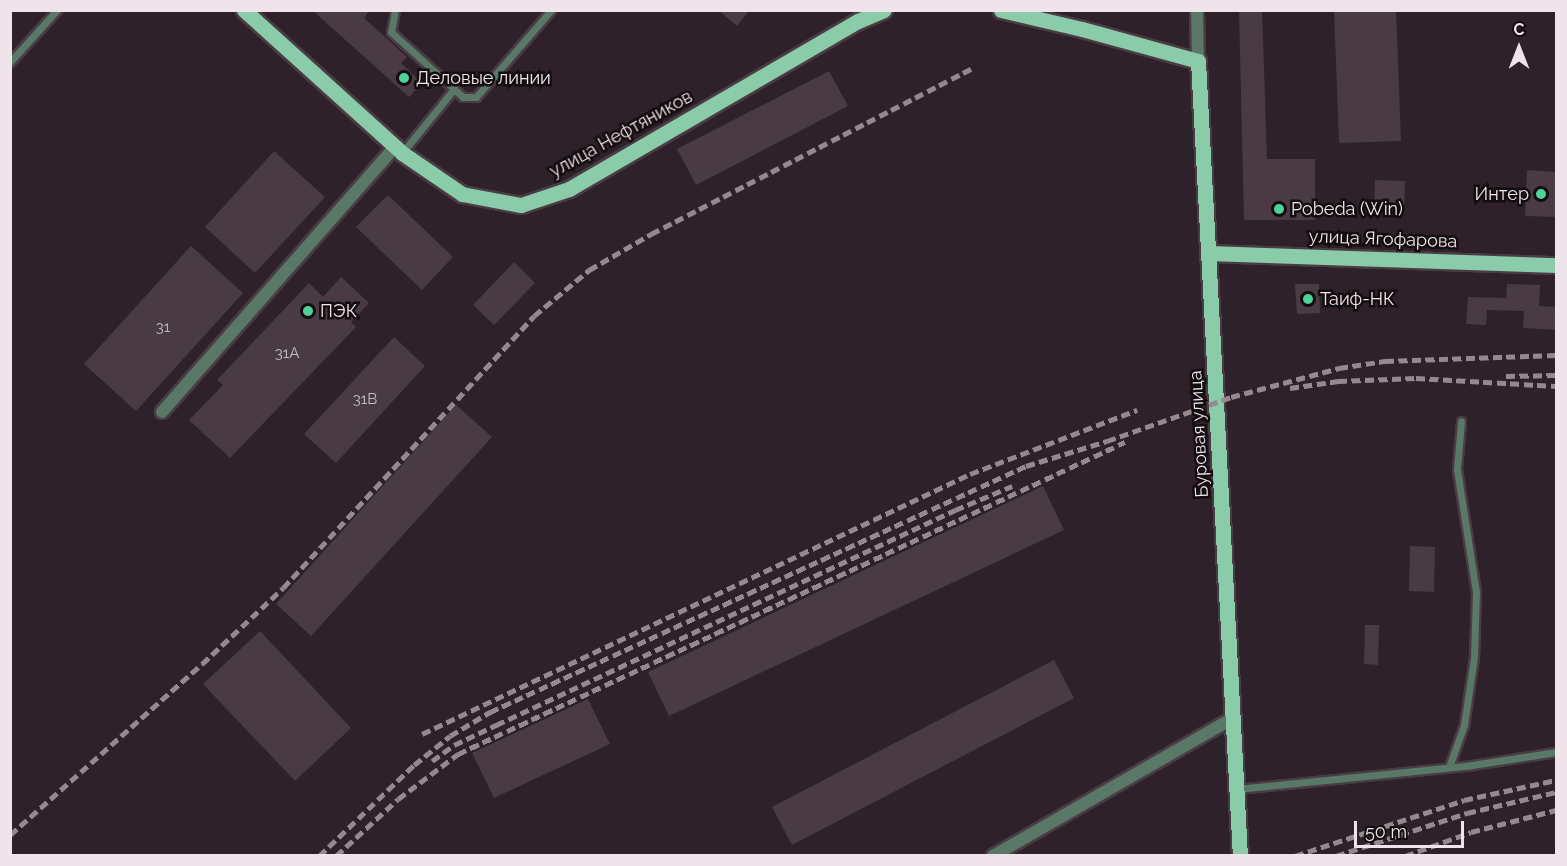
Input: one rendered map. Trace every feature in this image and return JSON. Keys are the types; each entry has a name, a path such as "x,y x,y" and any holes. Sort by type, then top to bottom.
{"main road":[{"name":"улица Нефтяников","path":"244,10 398,150 462,194 521,205 569,189 847,27 884,10"},
{"path":"1001,10 1082,29 1198,62"},
{"name":"Буровая улица","path":"1198,62 1240,855"},
{"name":"улица Ягофарова","path":"1209,253 1557,265"}],"street":[{"name":"Буровая улица","path":"1197,10 1198,62"},
{"path":"162,412 398,150"},
{"path":"993,855 1233,718"}],"lane":[{"path":"10,62 57,10"},
{"path":"395,10 391,32 463,97 476,97 551,10"},
{"path":"398,150 454,89"},
{"path":"1449,767 1464,725 1475,646 1476,592 1457,469 1461,421"},
{"path":"1238,789 1449,767 1557,752"}],"building":[{"path":"312,10 370,10 364,18 407,57 401,63 422,83 409,97"},
{"path":"718,10 750,10 737,26"},
{"path":"1239,10 1262,10 1267,159 1315,159 1315,220 1244,220"},
{"path":"1334,10 1396,10 1401,141 1339,143"},
{"path":"829,71 848,106 696,185 677,149"},
{"path":"274,151 325,197 255,273 205,227"},
{"name":"Интер","path":"1527,170 1557,172 1557,217 1525,216"},
{"path":"1375,180 1405,181 1404,211 1374,210"},
{"path":"388,195 453,257 422,290 356,227"},
{"path":"191,246 243,293 136,411 84,364"},
{"path":"514,262 535,283 494,325 473,305"},
{"path":"341,277 369,303 351,322 356,327 230,458 189,420 223,385 217,380 309,283 323,297"},
{"name":"Таиф-НК","path":"1295,284 1319,284 1320,313 1297,314"},
{"path":"1507,284 1540,285 1539,306 1557,307 1557,330 1523,328 1524,311 1487,310 1486,325 1466,324 1468,297 1506,298"},
{"path":"394,337 425,366 336,463 304,434"},
{"path":"456,405 492,437 311,636 276,604"},
{"path":"1043,486 1064,530 669,716 648,672"},
{"path":"1410,546 1435,547 1434,592 1409,591"},
{"path":"1365,625 1379,625 1378,665 1364,664"},
{"path":"260,631 351,728 295,781 203,684"},
{"path":"1054,660 1074,698 792,845 772,807"},
{"path":"588,699 610,744 494,798 472,753"}],"railway":[{"path":"10,835 202,664 283,588 534,316 589,270 651,234 974,67"},
{"path":"319,856 414,765 450,736 490,712 1026,466 1107,441 1231,397 1339,368 1385,361 1556,355"},
{"path":"1506,376 1556,375"},
{"path":"1290,388 1338,381 1416,378 1556,386"},
{"path":"422,734 970,474 1137,410"},
{"path":"336,856 398,799 458,754 1125,442"},
{"path":"432,761 454,745 496,725 955,510 1012,486"},
{"path":"1295,856 1464,800 1556,780"},
{"path":"1336,856 1467,813 1556,792"},
{"path":"1405,856 1471,832 1556,810"}],"place":[{"name":"Деловые линии","path":"404,78"},
{"name":"Интер","path":"1541,194"},
{"name":"Pobeda (Win)","path":"1279,209"},
{"name":"Таиф-НК","path":"1308,299"},
{"name":"ПЭК","path":"308,311"}]}
